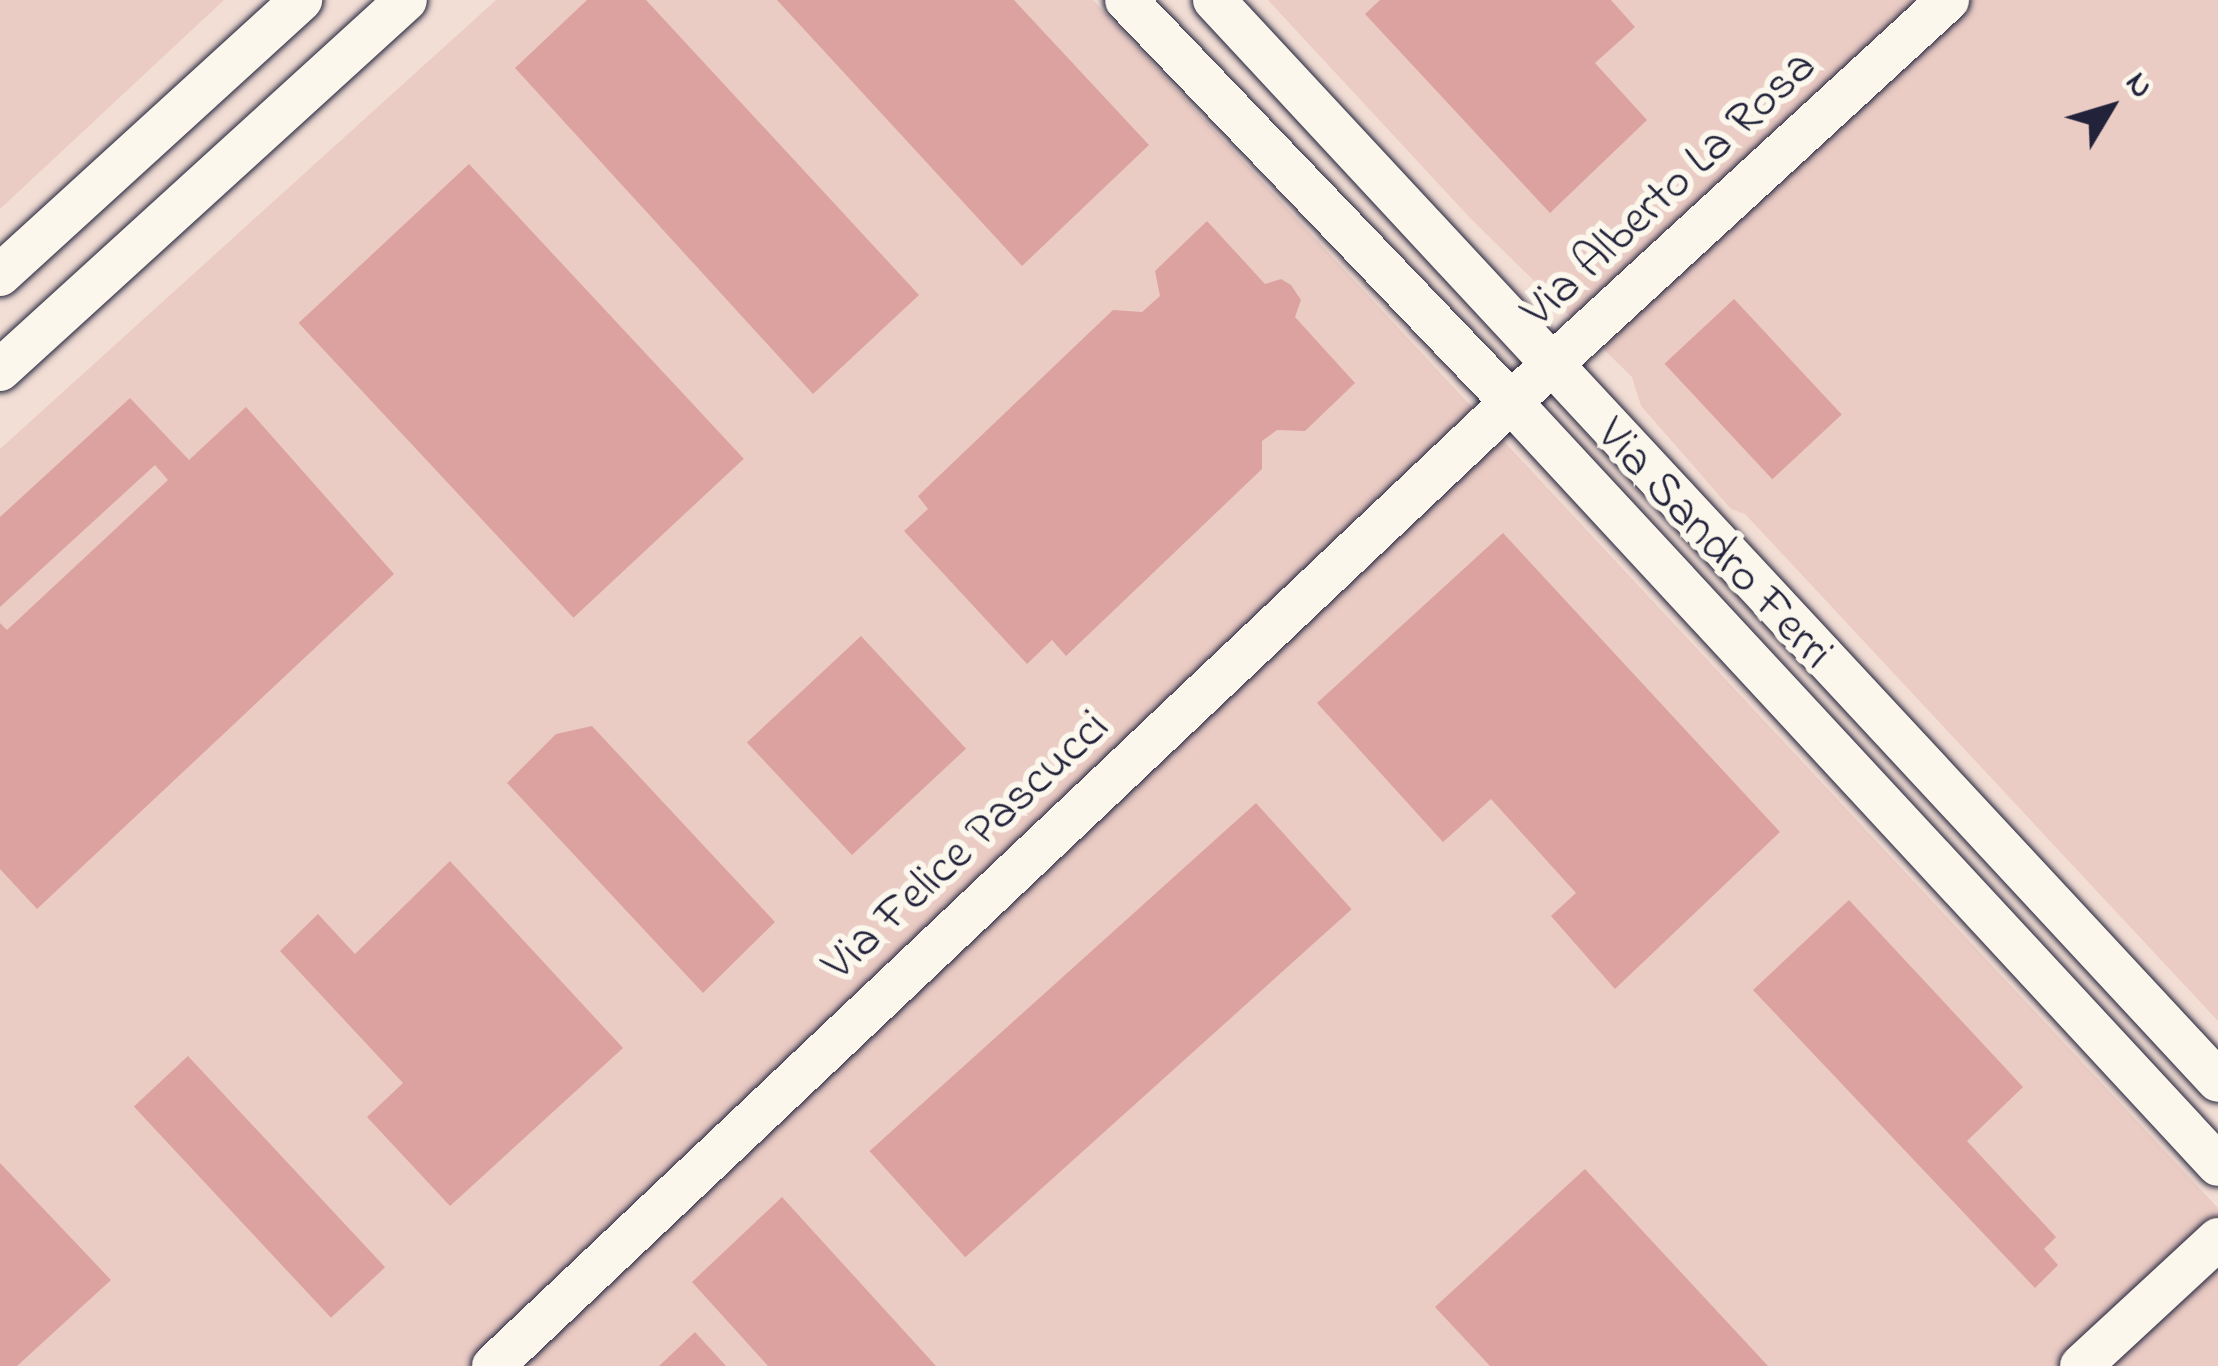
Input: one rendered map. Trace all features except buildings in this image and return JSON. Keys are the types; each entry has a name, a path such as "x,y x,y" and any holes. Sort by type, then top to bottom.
{"street":[{"path":"0,274 301,0"},
{"path":"0,370 406,0"},
{"name":"Via Sandro Ferri","path":"1126,0 1511,402 2218,1165"},
{"name":"Via Sandro Ferri","path":"1214,0 2218,1081"},
{"name":"Via Alberto La Rosa","path":"1511,402 1553,369 1948,0"},
{"name":"Via Felice Pascucci","path":"493,1366 1511,402"},
{"path":"2081,1366 2218,1239"}],"shaded area":[{"path":"0,0 224,0 0,209"},
{"path":"496,0 1093,0 2218,1208 2218,1366 0,1366 0,449"},
{"path":"1268,0 2218,0 2218,1021 1745,514 1731,509 1641,406 1632,377 1471,219"}]}
